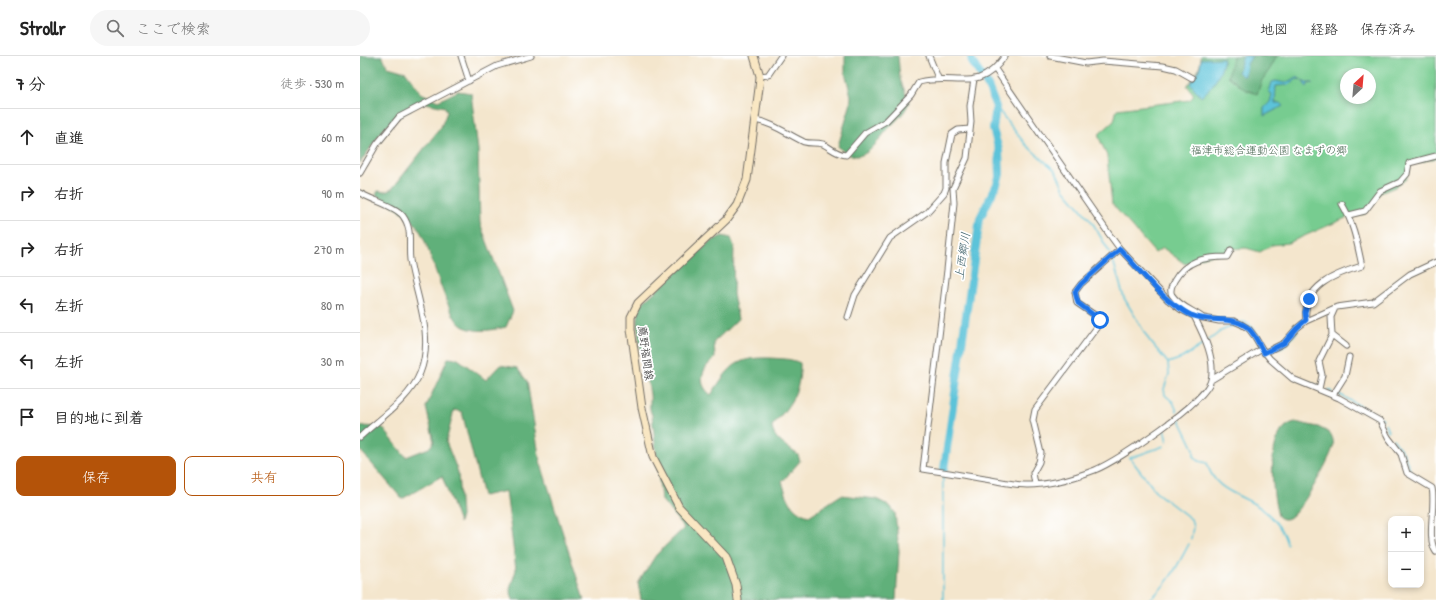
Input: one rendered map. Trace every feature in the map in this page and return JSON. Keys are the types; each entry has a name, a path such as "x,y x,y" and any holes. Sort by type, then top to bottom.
{"main road":[{"name":"薦野福間線","path":"738,600 736,585 726,557 679,507 653,457 642,408 631,321 638,303 726,220 734,210 747,180 755,120 760,76 754,56"}],"street":[{"path":"461,56 469,81"},
{"path":"360,173 377,144 399,117 497,66 531,56"},
{"path":"760,76 768,75 781,56"},
{"path":"929,56 938,78"},
{"path":"755,120 769,122 778,130 806,142 820,144 834,151 846,154 865,133 886,121 911,95 919,82 938,78 953,81 975,79 995,69 1005,56"},
{"path":"1050,56 1086,63 1103,62 1159,65 1176,69 1192,78"},
{"path":"995,69 1120,249 1168,300 1194,316 1239,323 1249,329 1256,337 1263,351 1275,365 1293,379 1333,395 1380,421 1388,437 1401,454 1408,473 1432,488 1434,499 1432,545 1436,552"},
{"path":"975,79 970,106 970,129 967,158 953,188 954,203 947,270 922,469 1016,484 1052,482 1085,474 1128,452 1183,411 1204,392 1211,380 1263,351 1284,343 1306,320 1335,308 1373,302 1410,274 1436,262"},
{"path":"848,317 855,296 890,238 928,212 944,193 946,188 946,163 952,134 958,130 970,129"},
{"path":"1349,215 1365,211 1380,191 1400,182 1407,174 1409,163 1436,156"},
{"path":"360,193 396,210 406,221 410,233 410,258 422,307 426,340 423,365 415,383 392,408 360,437"},
{"path":"1306,320 1305,312 1307,301 1327,279 1341,272 1362,266 1354,228 1349,215 1342,204"},
{"path":"1035,484 1033,473 1039,462 1041,453 1033,420 1035,410 1100,323 1099,318 1078,303 1075,292 1081,284 1120,249"},
{"path":"1205,318 1176,300 1170,292 1170,288 1183,268 1207,257 1227,257 1231,250"},
{"path":"1318,389 1322,375 1319,361 1332,335 1331,317 1335,308"},
{"path":"1194,316 1203,334 1209,355 1211,380"},
{"path":"1332,335 1346,346"},
{"path":"1333,395 1345,376 1349,358"}],"green space":[{"path":"360,56 382,56 388,67 406,72 421,93 438,101 458,91 471,93 478,150 480,223 513,311 506,327 491,330 475,330 464,327 457,321 445,297 428,248 417,226 403,213 376,195 378,191 385,192 392,189 441,127 447,112 445,107 421,102 385,127 360,163"},
{"path":"845,56 898,56 900,79 909,102 903,113 871,149 866,153 854,156 843,151 838,146 850,106 851,96 845,72"},
{"name":"福津市総合運動公園 なまずの郷","path":"1201,56 1436,56 1436,158 1410,165 1406,179 1395,187 1380,193 1368,211 1364,214 1348,217 1288,243 1272,245 1260,252 1246,248 1230,249 1227,254 1209,255 1185,264 1163,248 1155,253 1112,204 1107,156 1098,135 1114,121 1117,109 1190,100 1194,95 1187,85 1197,72 1200,65"},
{"path":"1233,56 1277,56 1262,80 1257,94 1244,89 1228,76"},
{"path":"722,236 731,238 734,246 733,294 738,319 714,342 715,358 710,362 704,371 702,376 703,386 711,395 723,377 734,365 749,359 770,358 793,360 800,363 799,382 793,398 772,426 778,439 798,455 800,461 782,482 786,494 794,508 809,516 841,495 876,499 890,506 895,513 899,551 896,600 641,600 638,583 656,555 684,528 661,499 650,407 650,394 640,350 638,316 640,305 710,242"},
{"path":"448,358 458,359 486,380 500,365 517,368 527,381 540,461 584,600 513,600 510,589 516,570 506,491 483,496 462,412 454,410 446,442 458,472 461,516 459,523 442,476 402,499 360,450 360,426 382,427 406,457 429,448 434,442 426,407"},
{"path":"1295,422 1318,427 1330,433 1333,440 1333,445 1331,454 1307,497 1294,514 1289,518 1283,519 1278,516 1274,493 1274,449 1278,436 1285,427"}],"water":[{"path":"1243,56 1252,56 1247,64 1245,76 1242,76 1238,72"},
{"path":"1224,58 1221,70 1216,80 1210,89 1201,97 1190,83 1198,72 1201,59"},
{"path":"1297,77 1301,80 1297,79 1288,85 1276,86 1275,103 1280,103 1283,106 1264,116 1264,108 1270,102 1272,94 1269,92 1272,82 1276,81 1285,83"},
{"path":"1302,81 1306,83 1313,83 1308,84 1307,88"}],"waterway":[{"name":"上西郷川","path":"944,469 980,218 997,184 1000,174 999,150 993,129 996,107 988,86 972,62 971,56"},
{"path":"996,107 1026,145 1056,171 1064,189 1092,222 1110,253"},
{"path":"1113,260 1124,298 1149,340 1168,363 1169,374 1164,389 1165,395 1173,402 1177,411"},
{"path":"1241,322 1245,322 1252,327 1264,348"},
{"path":"1208,341 1221,331 1237,324"},
{"path":"1280,348 1288,343 1298,330"},
{"path":"1168,363 1182,358 1204,344"},
{"path":"1306,382 1318,386"},
{"path":"1328,390 1332,392"},
{"path":"1337,393 1383,419"},
{"path":"1179,418 1194,449 1194,456 1199,461 1207,463 1211,473 1222,487 1254,504 1270,516 1278,525 1287,544"},
{"path":"1385,424 1388,431"},
{"path":"1164,428 1167,442"},
{"path":"1393,439 1404,454 1410,470"},
{"path":"1164,446 1130,458 1157,493 1191,519 1193,527 1191,539"},
{"name":"上西郷川","path":"943,476 943,600"},
{"path":"1149,600 1162,588 1189,544"}],"route":[{"path":"1100,320 1078,303 1075,292 1081,284 1120,249 1174,305 1194,316 1209,320 1234,321 1241,324 1249,329 1256,337 1264,353 1290,339 1297,328 1306,320 1306,304 1309,299"}]}
